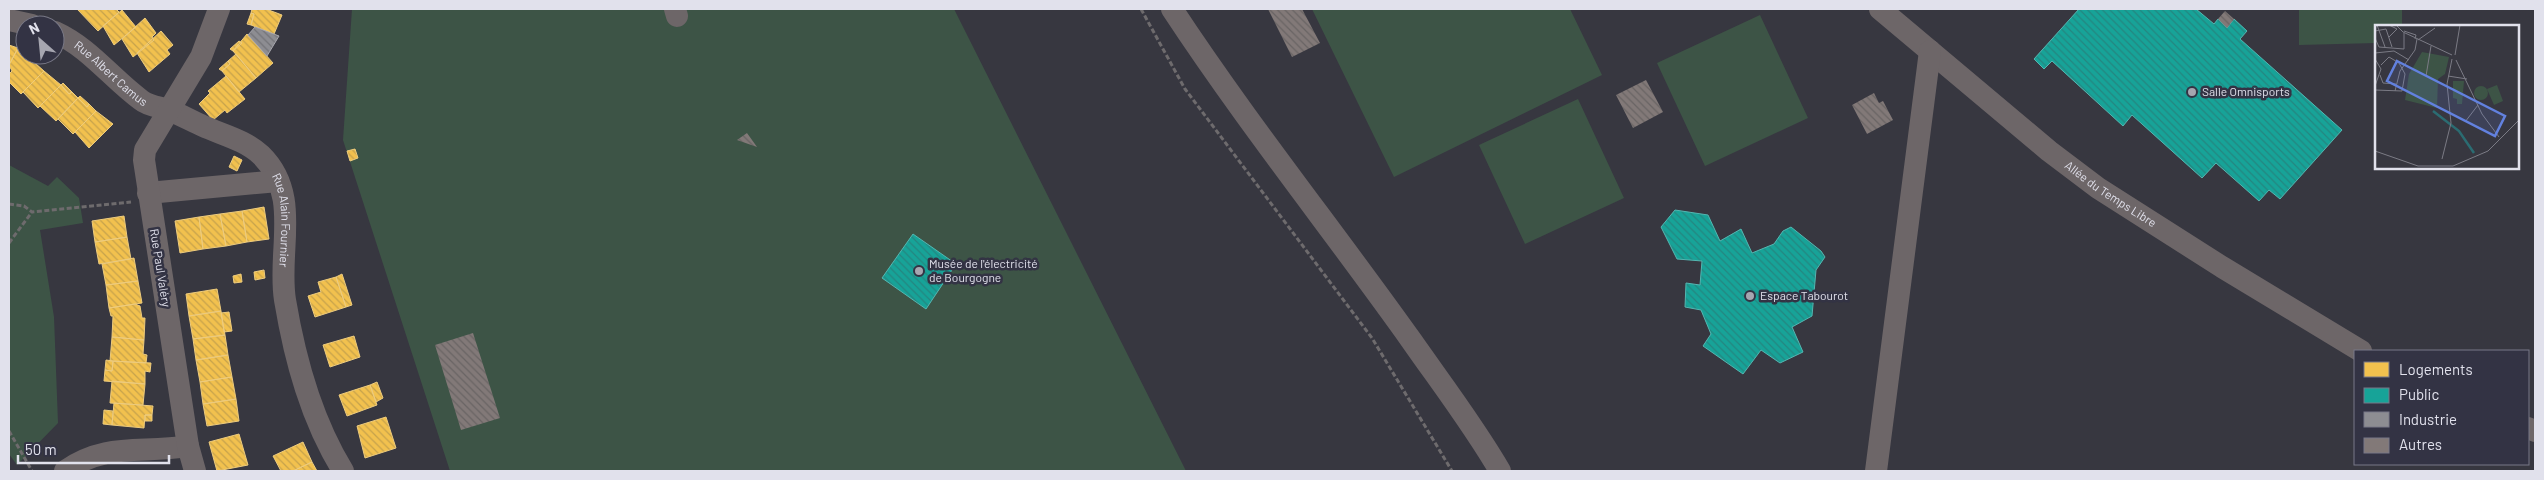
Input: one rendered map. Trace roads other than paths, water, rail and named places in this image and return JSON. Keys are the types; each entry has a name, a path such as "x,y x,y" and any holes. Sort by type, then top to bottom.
{"street":[{"path":"219,9 201,57 145,150 144,168 148,196 278,181"},
{"path":"1172,9 1216,76 1334,232 1442,384 1500,471"},
{"name":"Allée du Temps Libre","path":"1880,9 2050,151 2098,188 2222,267 2359,350"},
{"name":"Rue Albert Camus","path":"65,38 90,53 142,101 170,110"},
{"path":"1876,471 1930,51"},
{"name":"Rue Alain Fournier","path":"170,110 251,147 266,161 278,181 286,214 283,269 285,297 298,362 316,418 343,471"},
{"name":"Rue Paul Valéry","path":"148,196 188,446 195,471"},
{"path":"65,471 93,455 110,451 148,451 188,446"}],"place":[{"name":"Salle Omnisports","path":"2192,92"},
{"name":"Musée de l'électricité de Bourgogne","path":"919,271"},
{"name":"Espace Tabourot","path":"1750,296"}]}
